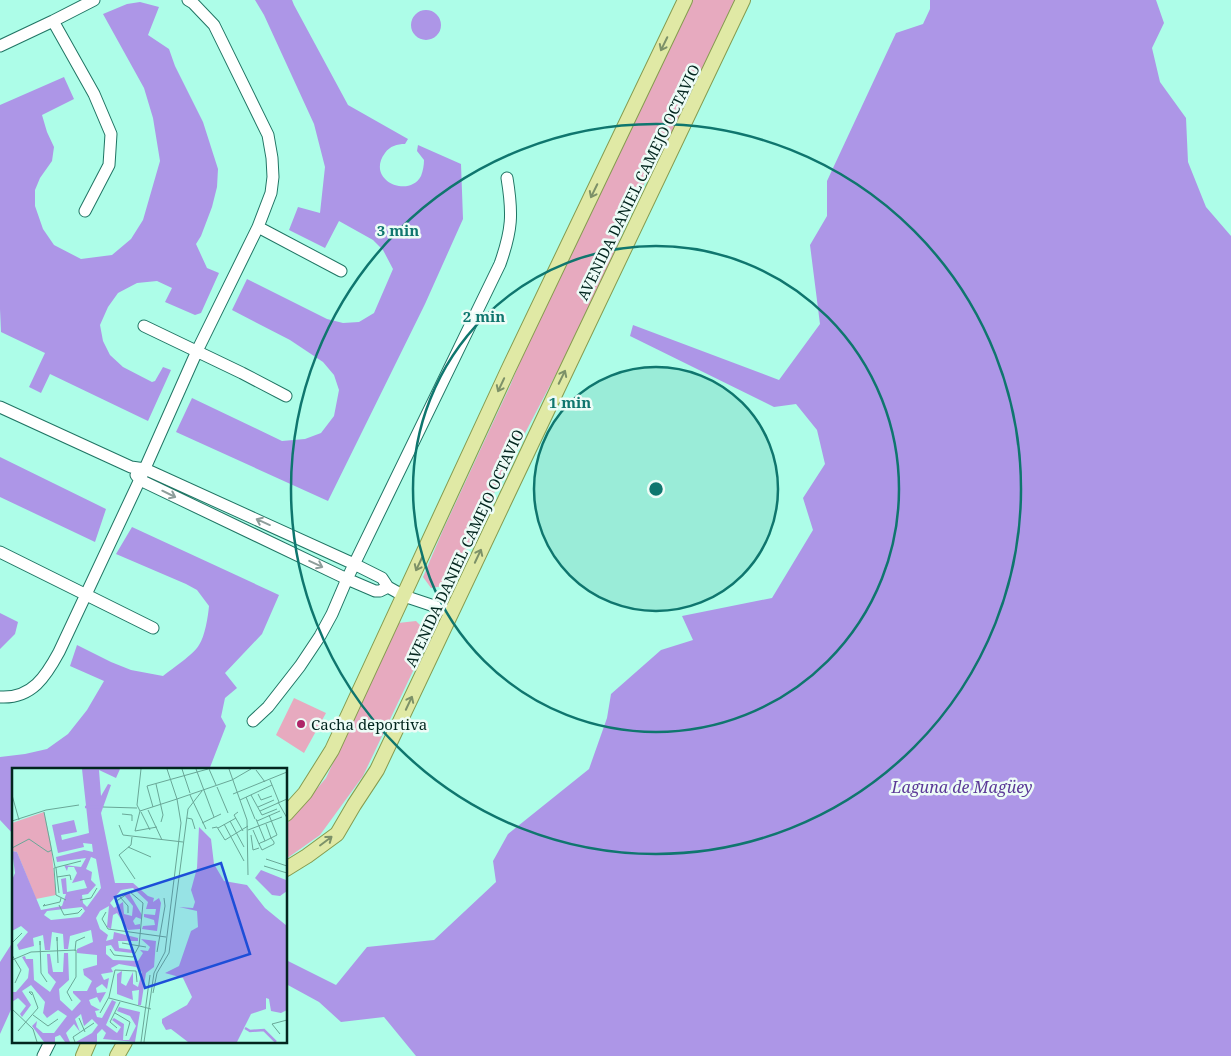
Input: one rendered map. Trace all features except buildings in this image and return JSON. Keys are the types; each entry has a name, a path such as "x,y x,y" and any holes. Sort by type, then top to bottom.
{"main road":[{"path":"288,812 305,793 332,750 508,370 685,0"},
{"name":"AVENIDA DANIEL CAMEJO OCTAVIO","path":"288,868 336,834 377,770 743,0"},
{"path":"83,1056 88,1044"},
{"path":"117,1056 124,1044"}],"street":[{"path":"0,46 94,0"},
{"path":"0,697 26,692 39,683 59,652 140,480 197,351 258,228 271,193 273,177 268,135 214,25 188,0"},
{"path":"53,21 94,94 111,134 109,165 85,211"},
{"path":"253,721 268,707 300,666 332,614 347,578 500,264 511,224 511,203 507,178"},
{"path":"258,228 341,271"},
{"path":"144,326 286,396"},
{"path":"0,407 131,467 145,468 354,564 382,578 388,587 404,596 452,612"},
{"path":"131,467 140,480 347,578 375,591 388,587"},
{"path":"0,552 153,628"},
{"path":"43,1056 49,1044"}],"shaded area":[{"path":"692,0 735,0 686,108 638,195 603,279 567,353 502,477 449,585 431,588 423,577 443,530 510,386 533,330"},
{"path":"416,621 426,631 424,648 363,776 320,835 288,858 288,823 326,778 398,623"},
{"name":"Cacha deportiva","path":"294,698 326,713 304,753 276,735"}],"water":[{"path":"255,0 292,0 348,105 408,139 405,144 394,146 385,153 380,163 380,171 384,178 399,186 408,186 415,183 421,176 424,164 424,160 417,151 418,145 461,164 463,219 425,304 328,501 176,432 192,398 282,441 305,439 321,433 334,416 339,390 334,375 323,362 290,340 232,310 247,279 327,319 343,323 359,322 374,313 393,269 383,250 373,240 339,221 325,248 289,230 298,207 320,213 325,167 314,124 264,15"},
{"name":"Laguna de Magüey","path":"930,0 1156,0 1164,23 1152,48 1160,82 1186,118 1188,162 1206,207 1231,236 1231,1056 416,1056 384,1017 341,1022 319,1002 288,985 288,961 336,985 367,947 434,940 496,882 493,861 508,834 589,769 607,718 611,694 661,650 693,640 682,616 772,598 813,530 803,498 825,464 817,430 796,404 774,407 630,336 633,325 779,380 820,324 810,245 827,216 827,181 896,33 923,24 930,9"},
{"path":"140,2 159,7 148,35 169,49 175,66 203,122 218,169 217,187 212,207 196,244 207,268 219,273 201,313 195,315 165,302 172,288 157,281 137,283 118,293 108,307 100,325 103,341 110,355 123,367 152,382 155,381 163,367 171,370 148,421 50,374 41,393 29,387 45,353 1,332 0,309 0,105 64,77 74,99 42,115 54,147 52,161 40,178 35,190 35,206 43,229 54,245 81,259 112,255 131,239 143,220 160,161 153,118 144,88 103,14 127,4"},
{"path":"426,10 436,15 441,25 436,35 426,40 416,35 411,25 416,15"},
{"path":"0,457 106,509 95,542 0,497"},
{"path":"132,527 279,595 262,634 225,673 237,688 225,698 221,717 226,726 210,768 12,768 12,833 0,820 0,757 47,749 68,734 87,710 104,681 70,666 77,645 131,670 163,676 192,653 203,637 209,606 197,590 116,554"},
{"path":"0,613 18,622 15,634 0,649"},
{"path":"12,943 12,1007 0,1034 0,962"}],"place":[{"name":"Cacha deportiva","path":"301,724"}]}
